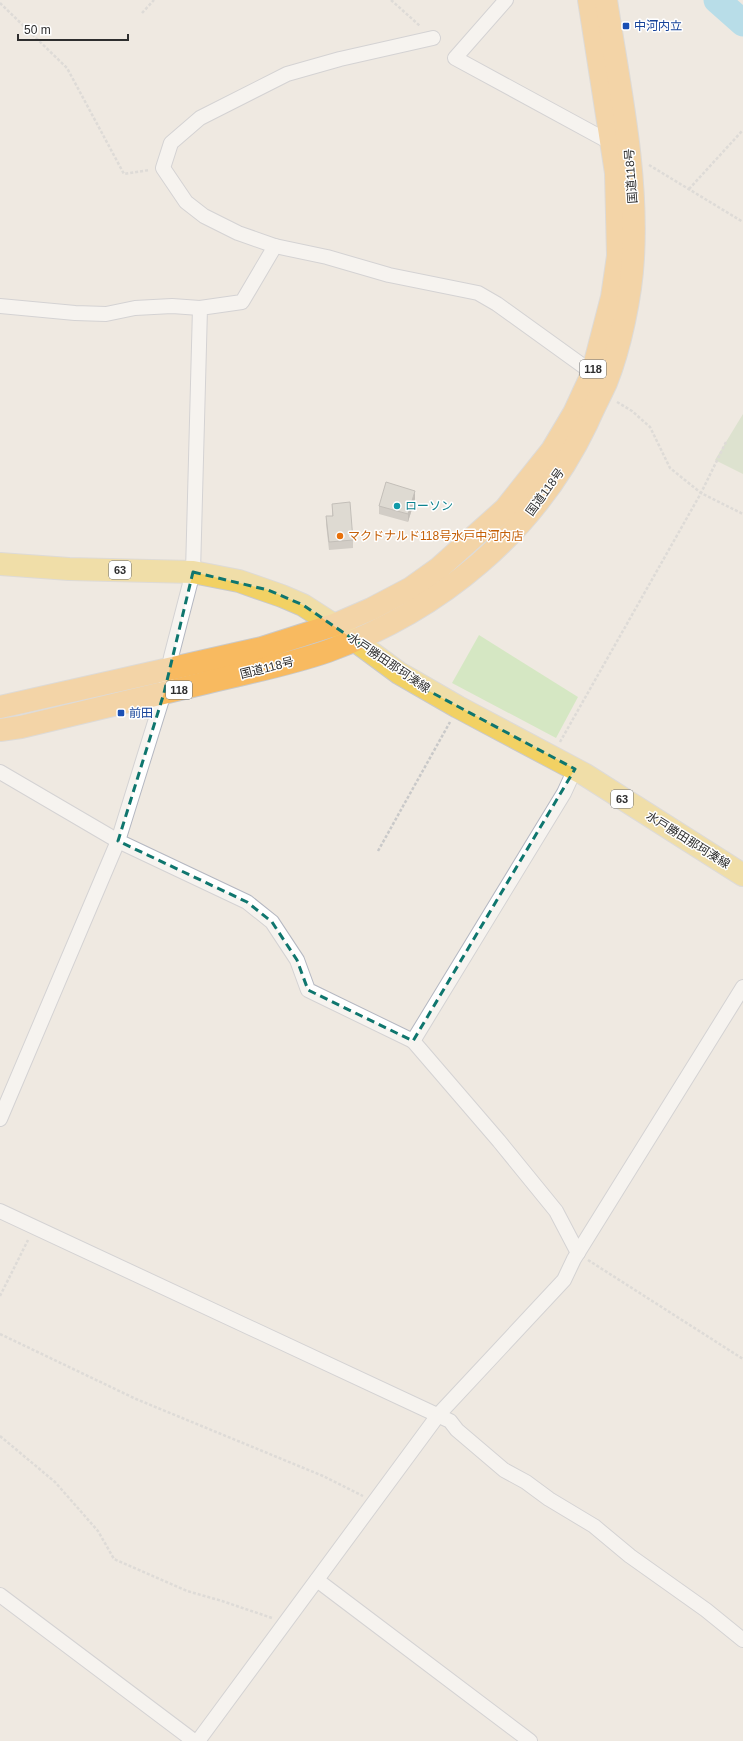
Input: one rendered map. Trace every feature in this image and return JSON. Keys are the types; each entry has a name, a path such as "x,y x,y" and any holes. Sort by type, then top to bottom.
{"highway":[{"name":"国道118号","path":"0,707 262,648 334,625 371,609 411,588 439,568 505,509 552,450 574,413 600,382 607,318 618,256 616,173 610,143 589,0"},
{"name":"国道118号","path":"0,730 21,727 293,662 354,640 397,620 440,594 480,563 506,540 529,515 554,482 574,451 624,321 633,260 634,212 631,155 606,0"}],"main road":[{"name":"水戸勝田那珂湊線","path":"0,564 69,570 193,572 268,590 303,605 334,625 400,673 458,707 575,769 743,875"}],"street":[{"path":"506,0 454,58 631,155"},
{"path":"433,38 340,59 287,74 200,118 171,143 163,168 186,202 204,216 238,233 275,246 327,257 389,275 478,293 496,304 600,382"},
{"path":"0,306 75,313 106,314 135,308 172,306 200,308 242,302 275,246"},
{"path":"0,1119 118,841 164,693 168,670 193,572 200,308"},
{"path":"413,1041 564,793 575,769"},
{"path":"0,772 118,841 247,902 272,922 297,960 308,990 413,1041 499,1141 556,1211 578,1253"},
{"path":"198,1741 439,1414 564,1280 578,1253 743,986"},
{"path":"0,1211 439,1414 450,1421 457,1430 504,1470 526,1482 549,1499 594,1526 630,1556 706,1610 743,1640"},
{"path":"317,1580 530,1741"},
{"path":"0,1595 194,1741"}],"path":[{"path":"142,13 154,0"},
{"path":"0,3 67,68 124,174 163,168"},
{"path":"689,189 743,130"},
{"path":"631,155 743,222"},
{"path":"600,382 650,427 670,468 701,493 743,514"},
{"path":"552,757 701,493 727,440"},
{"path":"378,851 458,707"},
{"path":"0,1296 35,1227"},
{"path":"578,1253 743,1359"},
{"path":"0,1334 136,1399 323,1476 375,1501"},
{"path":"0,1436 55,1482 98,1531 114,1559 187,1591 222,1601 286,1623"}],"highlighted area":[{"path":"193,572 268,590 303,605 429,691 575,769 413,1041 308,990 297,960 272,922 247,902 118,841 164,693"}],"green space":[{"path":"743,414 743,474 715,460"},
{"path":"479,635 578,697 556,738 452,683"}],"building":[{"name":"ローソン","path":"386,482 415,491 408,514 379,506"},
{"name":"マクドナルド118号水戸中河内店","path":"350,502 353,540 329,542 326,516 333,516 332,504"}],"waterway":[{"path":"717,0 743,23"}],"place":[{"name":"中河内立","path":"626,26"},
{"name":"ローソン","path":"397,506"},
{"name":"マクドナルド118号水戸中河内店","path":"340,536"},
{"name":"前田","path":"121,713"}]}
